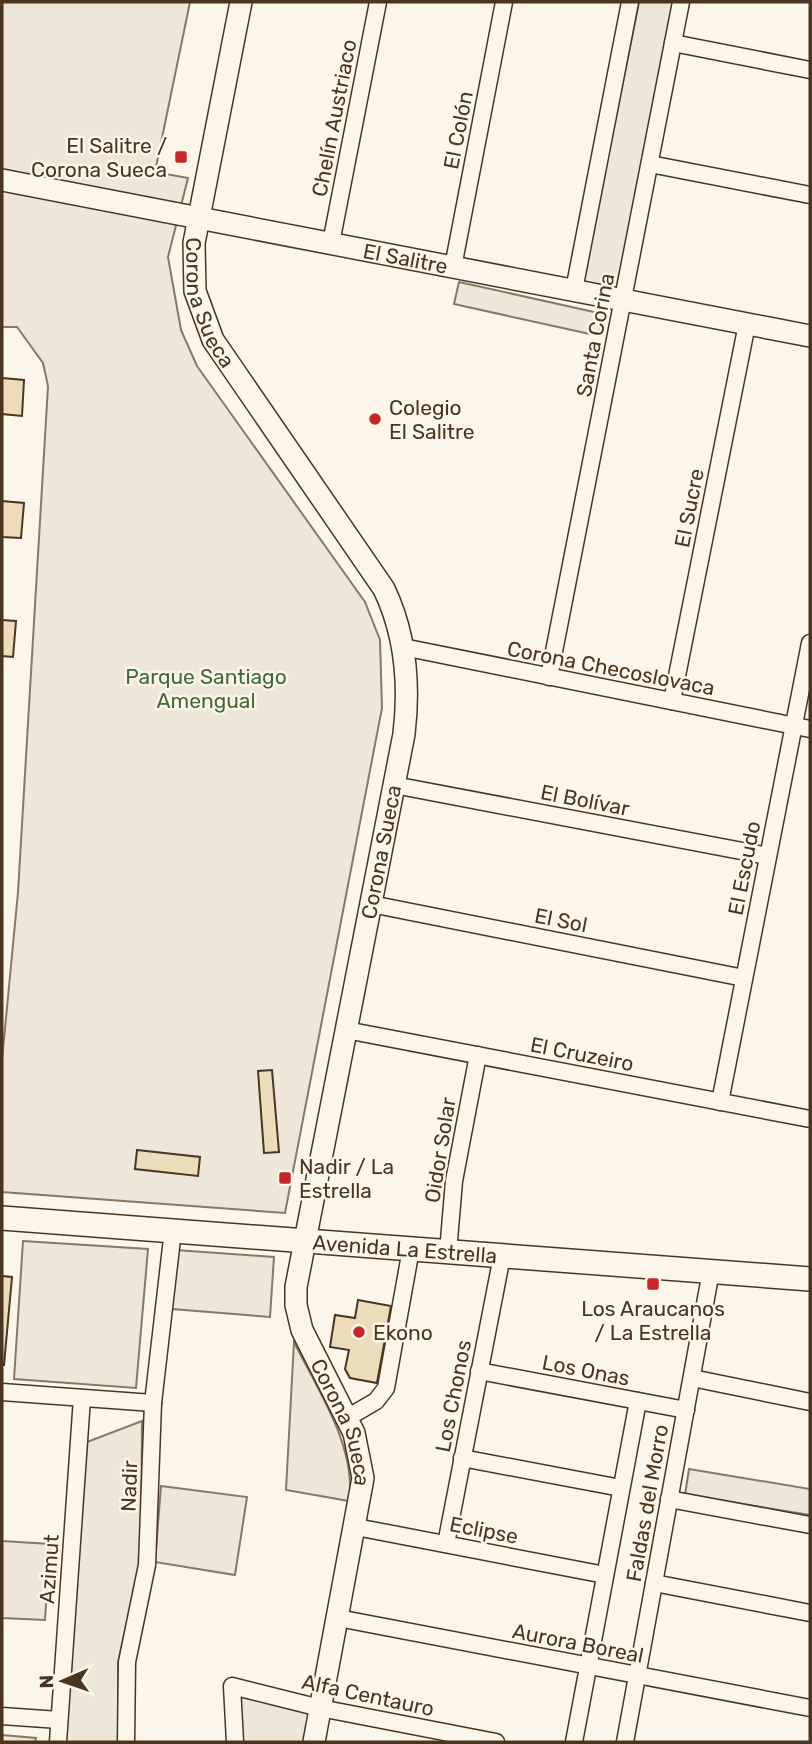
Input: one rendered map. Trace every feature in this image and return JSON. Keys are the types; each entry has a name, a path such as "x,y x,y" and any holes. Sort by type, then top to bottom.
{"main road":[{"name":"Avenida La Estrella","path":"2,1218 810,1279"}],"street":[{"name":"Corona Sueca","path":"241,2 198,218 193,273 200,311 209,332 384,589 403,647 406,712 371,904 303,1240 296,1296 298,1318 308,1344 348,1418 358,1448 363,1478 314,1742"},
{"name":"Chelín Austriaco","path":"331,243 378,2"},
{"name":"El Colón","path":"453,267 505,2"},
{"name":"Santa Corina","path":"574,290 630,2"},
{"name":"Santa Corina","path":"549,677 681,2"},
{"path":"673,43 810,70"},
{"path":"650,164 810,195"},
{"name":"El Salitre","path":"2,180 810,336"},
{"name":"El Sucre","path":"672,701 747,324"},
{"name":"El Escudo","path":"720,1102 768,856 802,727 810,643"},
{"name":"Corona Checoslovaca","path":"403,647 802,727"},
{"name":"El Bolívar","path":"394,785 768,856"},
{"name":"El Sol","path":"371,904 744,978"},
{"name":"El Cruzeiro","path":"346,1030 810,1119"},
{"name":"Oidor Solar","path":"448,1252 455,1170 478,1055"},
{"name":"Nadir","path":"126,1742 127,1662 147,1565 153,1404 173,1230"},
{"path":"348,1418 376,1401 386,1388 411,1250"},
{"name":"Los Chonos","path":"446,1544 502,1256"},
{"name":"Faldas del Morro","path":"625,1742 711,1271"},
{"name":"Los Onas","path":"479,1371 686,1410"},
{"path":"692,1378 810,1402"},
{"path":"2,1392 153,1404"},
{"name":"Azimut","path":"58,1742 82,1398"},
{"name":"Faldas del Morro","path":"574,1742 638,1401"},
{"path":"462,1458 621,1488"},
{"path":"669,1499 810,1525"},
{"name":"Eclipse","path":"356,1527 605,1575"},
{"path":"654,1583 810,1613"},
{"name":"Aurora Boreal","path":"338,1618 810,1708"},
{"name":"Alfa Centauro","path":"235,1742 232,1686 411,1734 496,1742"},
{"path":"2,1716 59,1720"}],"green space":[{"name":"Parque Santiago Amengual","path":"2,2 190,2 155,172 188,178 168,257 181,330 197,366 365,602 380,640 382,708 285,1213 2,1192 2,1060 18,892 48,386 43,363 17,327 2,327"},
{"path":"639,2 674,2 616,292 582,286"},
{"path":"23,1241 148,1249 136,1388 14,1379"},
{"path":"176,1250 274,1257 270,1317 172,1309"},
{"path":"294,1342 324,1399 341,1439 350,1481 349,1501 286,1490"},
{"path":"142,1421 141,1562 118,1663 118,1742 65,1742 87,1442"},
{"path":"689,1469 810,1489 810,1515 685,1495"},
{"path":"161,1486 247,1497 235,1575 155,1562"},
{"path":"2,1541 50,1544 45,1620 2,1618"},
{"path":"236,1693 310,1711 305,1742 238,1742"},
{"path":"2,1735 36,1738 35,1742 2,1742"}],"shaded area":[{"path":"459,282 603,314 599,336 454,304"}],"building":[{"path":"2,378 24,380 22,416 2,414"},
{"path":"2,501 24,503 21,538 2,537"},
{"path":"2,620 16,621 13,657 2,656"},
{"path":"272,1070 279,1152 264,1153 258,1071"},
{"path":"137,1150 200,1157 198,1176 135,1169"},
{"path":"2,1276 12,1277 4,1365 2,1365"},
{"name":"Ekono","path":"358,1300 391,1306 377,1383 350,1378 345,1369 349,1350 330,1347 335,1315 355,1318"}],"place":[{"name":"El Salitre / Corona Sueca","path":"181,157"},
{"name":"Colegio El Salitre","path":"375,419"},
{"name":"Nadir / La Estrella","path":"285,1178"},
{"name":"Los Araucanos / La Estrella","path":"653,1284"},
{"name":"Ekono","path":"359,1332"}]}
